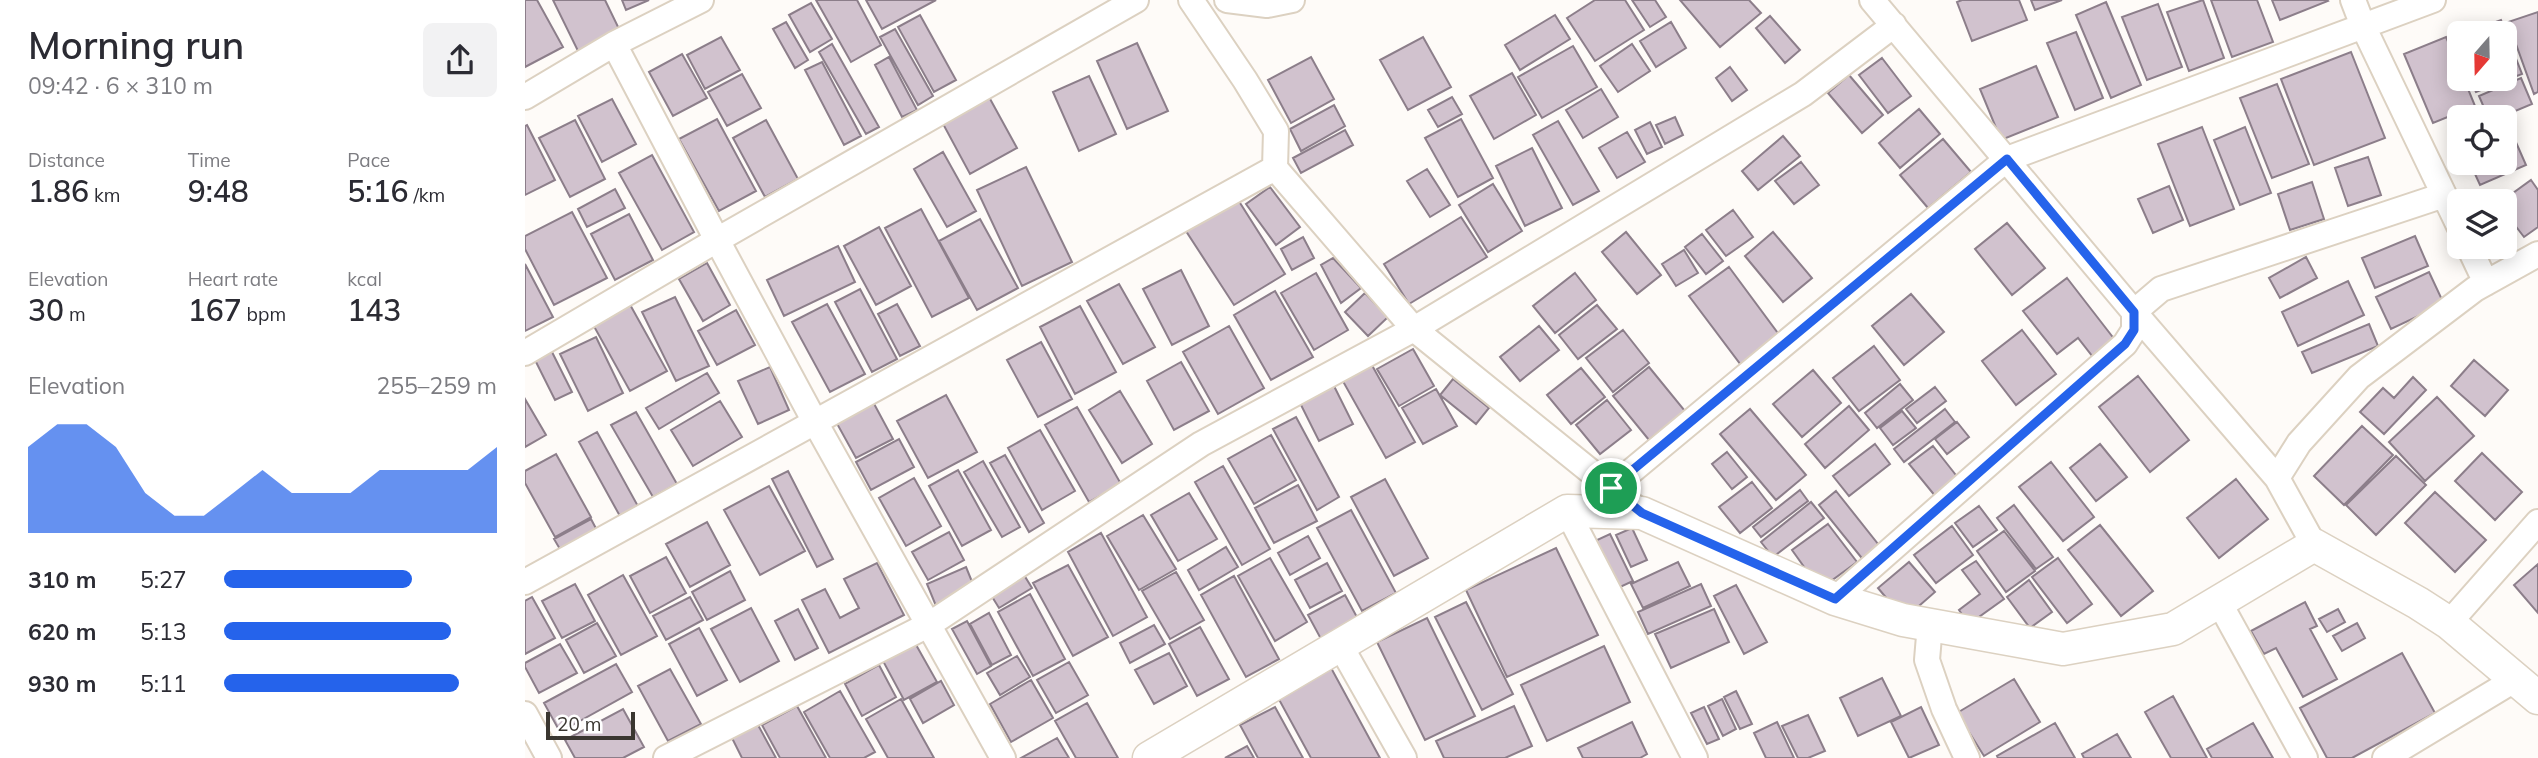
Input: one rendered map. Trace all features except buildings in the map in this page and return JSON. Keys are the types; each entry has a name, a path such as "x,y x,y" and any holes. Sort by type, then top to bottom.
{"street":[{"path":"525,97 614,44 701,0"},
{"path":"525,354 717,240 1136,0"},
{"path":"1191,0 1276,131 1275,168 1414,329 1642,513 1835,599 1903,620 2063,649 2173,629 2314,545"},
{"path":"1227,0 1267,5 1292,0"},
{"path":"1872,0 2277,478 2314,545 2419,603 2449,623 2527,688 2385,758"},
{"path":"2353,0 2447,201"},
{"path":"1611,488 2007,159 2433,0"},
{"path":"666,758 930,624 1201,444 1414,329 1803,94 1894,25"},
{"path":"614,44 815,422 1003,758"},
{"path":"525,582 1275,168"},
{"path":"1835,599 2125,344 2134,330 2134,312 2161,289 2444,195"},
{"path":"2277,478 2299,443 2358,377 2475,289 2538,254"},
{"path":"2475,259 2486,283"},
{"path":"1149,758 1567,511 1642,513"},
{"path":"1567,511 1695,758"},
{"path":"2449,623 2538,522"},
{"path":"2219,602 2305,758"},
{"path":"1930,624 1927,660 1944,709 1967,758"},
{"path":"1340,645 1404,758"},
{"path":"525,714 549,758"}],"route":[{"path":"2007,159 2134,312 2134,330 2125,344 1835,599 1642,513 1611,488 2007,159"}]}
